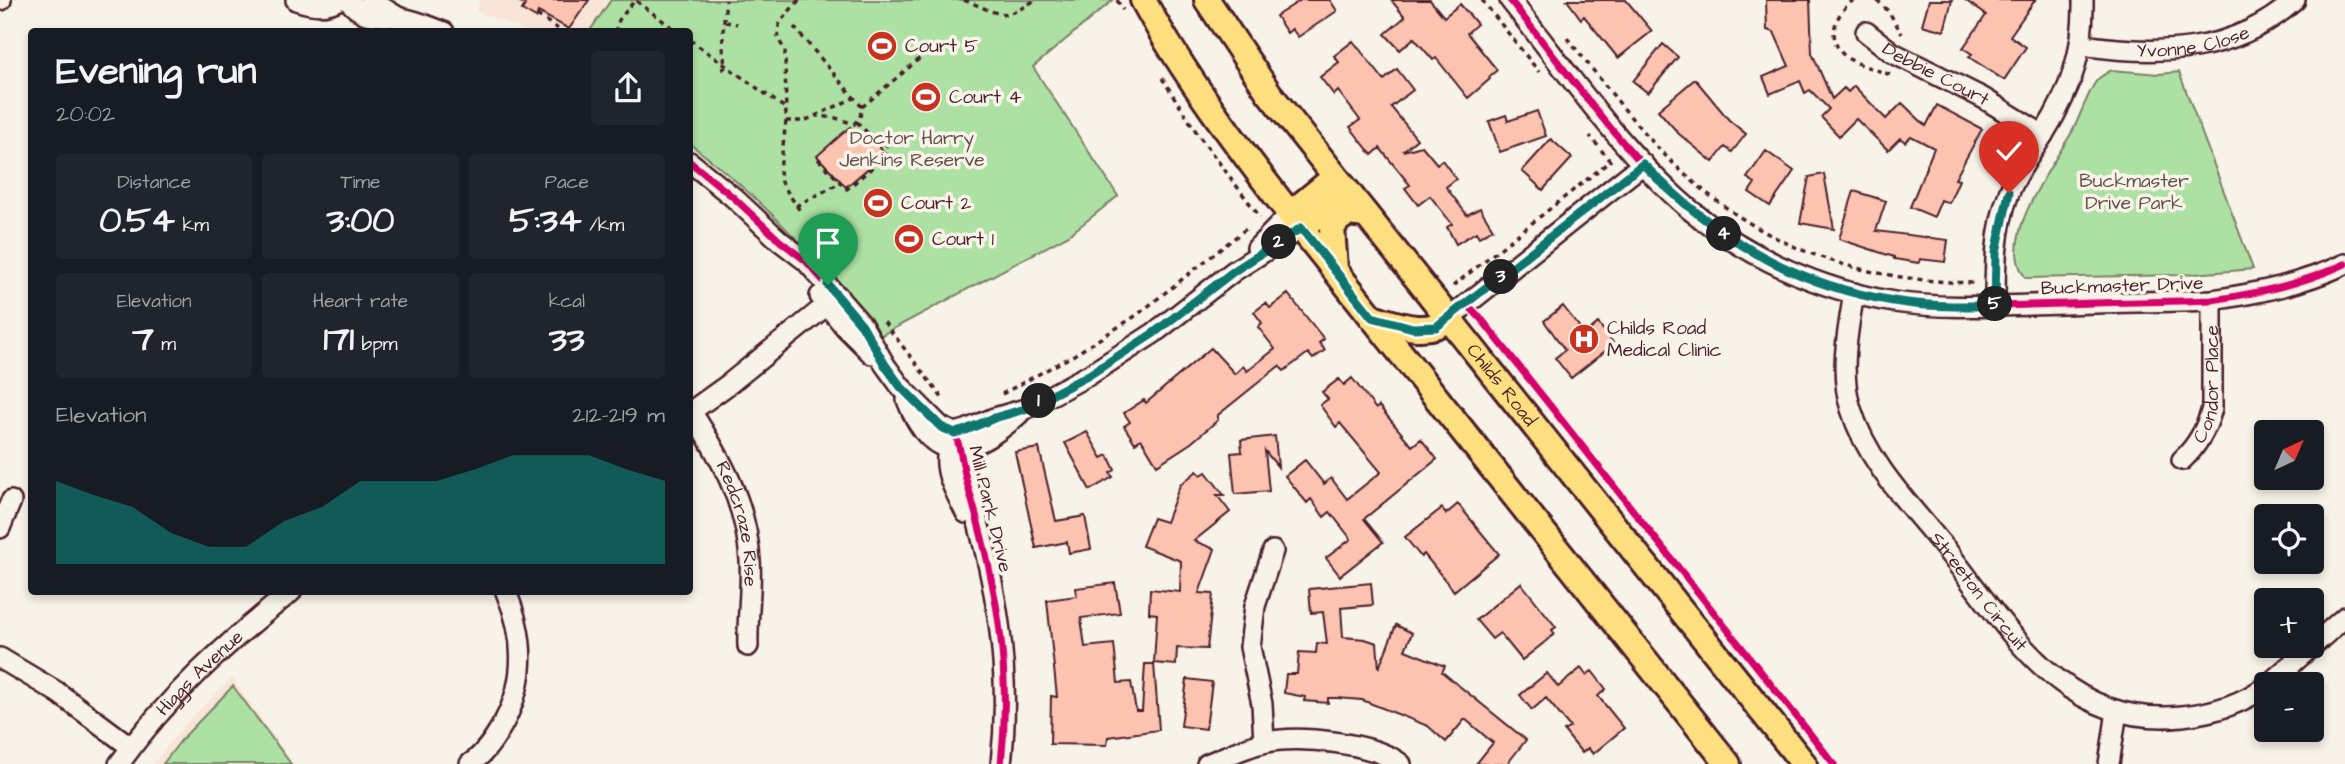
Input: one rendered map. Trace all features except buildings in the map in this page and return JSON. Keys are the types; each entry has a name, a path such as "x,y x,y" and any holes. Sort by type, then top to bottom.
{"main road":[{"path":"1143,0 1219,121 1295,221 1728,764"},
{"name":"Childs Road","path":"1207,0 1269,93 1366,215 1457,311 1804,764"},
{"path":"1295,221 1341,184"},
{"path":"1335,270 1331,244 1332,228 1348,212 1366,215"},
{"path":"1372,317 1413,328 1436,327 1457,311"}],"street":[{"path":"296,0 327,5 338,0"},
{"path":"348,0 358,10 373,17 398,18 431,28"},
{"path":"369,0 398,18"},
{"name":"Buckmaster Drive","path":"1510,0 1643,164 1689,209 1743,247 1773,264 1854,293 1895,302 1943,306 2212,300 2289,286 2345,264"},
{"path":"1995,306 1996,252 2001,218 2020,171 2061,104 2072,79 2081,45 2083,0"},
{"name":"Yvonne Close","path":"2081,45 2126,51 2184,50 2237,36 2262,24 2295,0"},
{"name":"Debbie Court","path":"1866,33 1893,53 1983,98 2043,135"},
{"name":"Mill Park Drive","path":"693,164 806,261 832,300 862,325 901,387 954,443 945,456 947,469 981,541 1001,629 1006,679 1002,764"},
{"path":"1457,311 1643,164"},
{"path":"954,443 966,430 1025,409 1126,352 1234,271 1295,221"},
{"name":"Streeton Circuit","path":"1854,293 1845,352 1849,405 1857,427 1867,447 1902,494 2037,662 2076,694 2117,711 2147,717 2196,715 2243,701 2254,694"},
{"path":"693,409 729,384 832,300"},
{"name":"Condor Place","path":"2182,460 2200,438 2209,420 2212,300"},
{"name":"Redcraze Rise","path":"693,416 728,473 745,526 751,561 748,646"},
{"path":"0,528 11,501"},
{"path":"1264,742 1262,704 1250,647 1255,606 1273,551"},
{"name":"Higgs Avenue","path":"119,764 192,677 236,636 287,595"},
{"path":"470,764 494,740 518,690 522,648 507,595"},
{"name":"Streeton Circuit","path":"2283,672 2345,618"},
{"path":"0,658 57,692 131,747"},
{"path":"2109,764 2117,711"},
{"path":"1207,764 1264,742 1308,739 1349,745 1392,757 1401,764"}],"path":[{"path":"616,28 619,20 635,0 673,28"},
{"path":"799,0 780,22 778,39 785,50 786,121 781,181 800,211"},
{"path":"964,0 1002,15 1012,14 1035,0"},
{"path":"1117,0 1129,21"},
{"path":"1482,0 1547,82"},
{"path":"1854,0 1836,19 1833,28 1837,46 1849,58 1899,78"},
{"path":"1877,0 1889,12 1906,38"},
{"path":"724,68 725,2"},
{"path":"537,15 557,28"},
{"path":"724,22 737,24"},
{"path":"794,27 862,107"},
{"path":"1566,38 1659,149 1710,195 1751,224 1818,257 1894,277 1974,283 1975,270"},
{"path":"693,42 724,68 786,109"},
{"path":"857,122 862,107 939,43"},
{"path":"993,399 1074,355 1137,315 1261,217 1199,136 1159,73"},
{"path":"786,121 804,121 854,98"},
{"path":"816,116 836,118 854,124 857,122"},
{"path":"857,122 881,148 893,142"},
{"path":"1453,286 1610,161 1586,131"},
{"path":"818,159 849,189 891,155 885,147"},
{"path":"796,206 840,183"},
{"path":"1457,311 1483,321 1782,698"},
{"path":"881,318 947,405"},
{"path":"1816,742 1834,764"}],"shaded area":[{"path":"480,0 611,0 591,28 518,28 476,11"},
{"path":"232,678 293,764 153,764 186,723"}],"green space":[{"name":"Doctor Harry Jenkins Reserve","path":"611,0 1113,0 1033,67 1118,196 1069,235 880,336 836,283 768,210 693,146 693,28 592,28"},
{"name":"Buckmaster Drive Park","path":"2111,70 2159,74 2179,72 2253,269 2182,275 2026,278 2018,262 2017,244 2030,204 2072,132 2095,83"},
{"path":"233,686 291,764 163,764 182,739"}],"cycle path":[{"path":"1510,0 1617,136 1689,209 1735,242 1760,256 1812,280 1839,289 1894,302 1936,306 2212,300 2280,287 2345,264"},
{"path":"693,164 806,261 862,325 901,387 941,427 955,433 987,558 999,626 1004,693 1001,764"},
{"path":"1467,304 1834,764"}],"place":[{"name":"Court 5","path":"882,46"},
{"name":"Court 4","path":"926,97"},
{"name":"Court 2","path":"878,203"},
{"name":"Court 1","path":"909,239"},
{"name":"Childs Road Medical Clinic","path":"1584,339"}],"route":[{"path":"828,285 862,325 901,387 941,427 955,433 1025,409 1089,375 1154,333 1234,271 1301,228 1372,317 1413,328 1436,327 1643,164 1689,209 1743,247 1773,264 1854,293 1895,302 1995,306 1996,252 2001,218 2009,193"}]}
